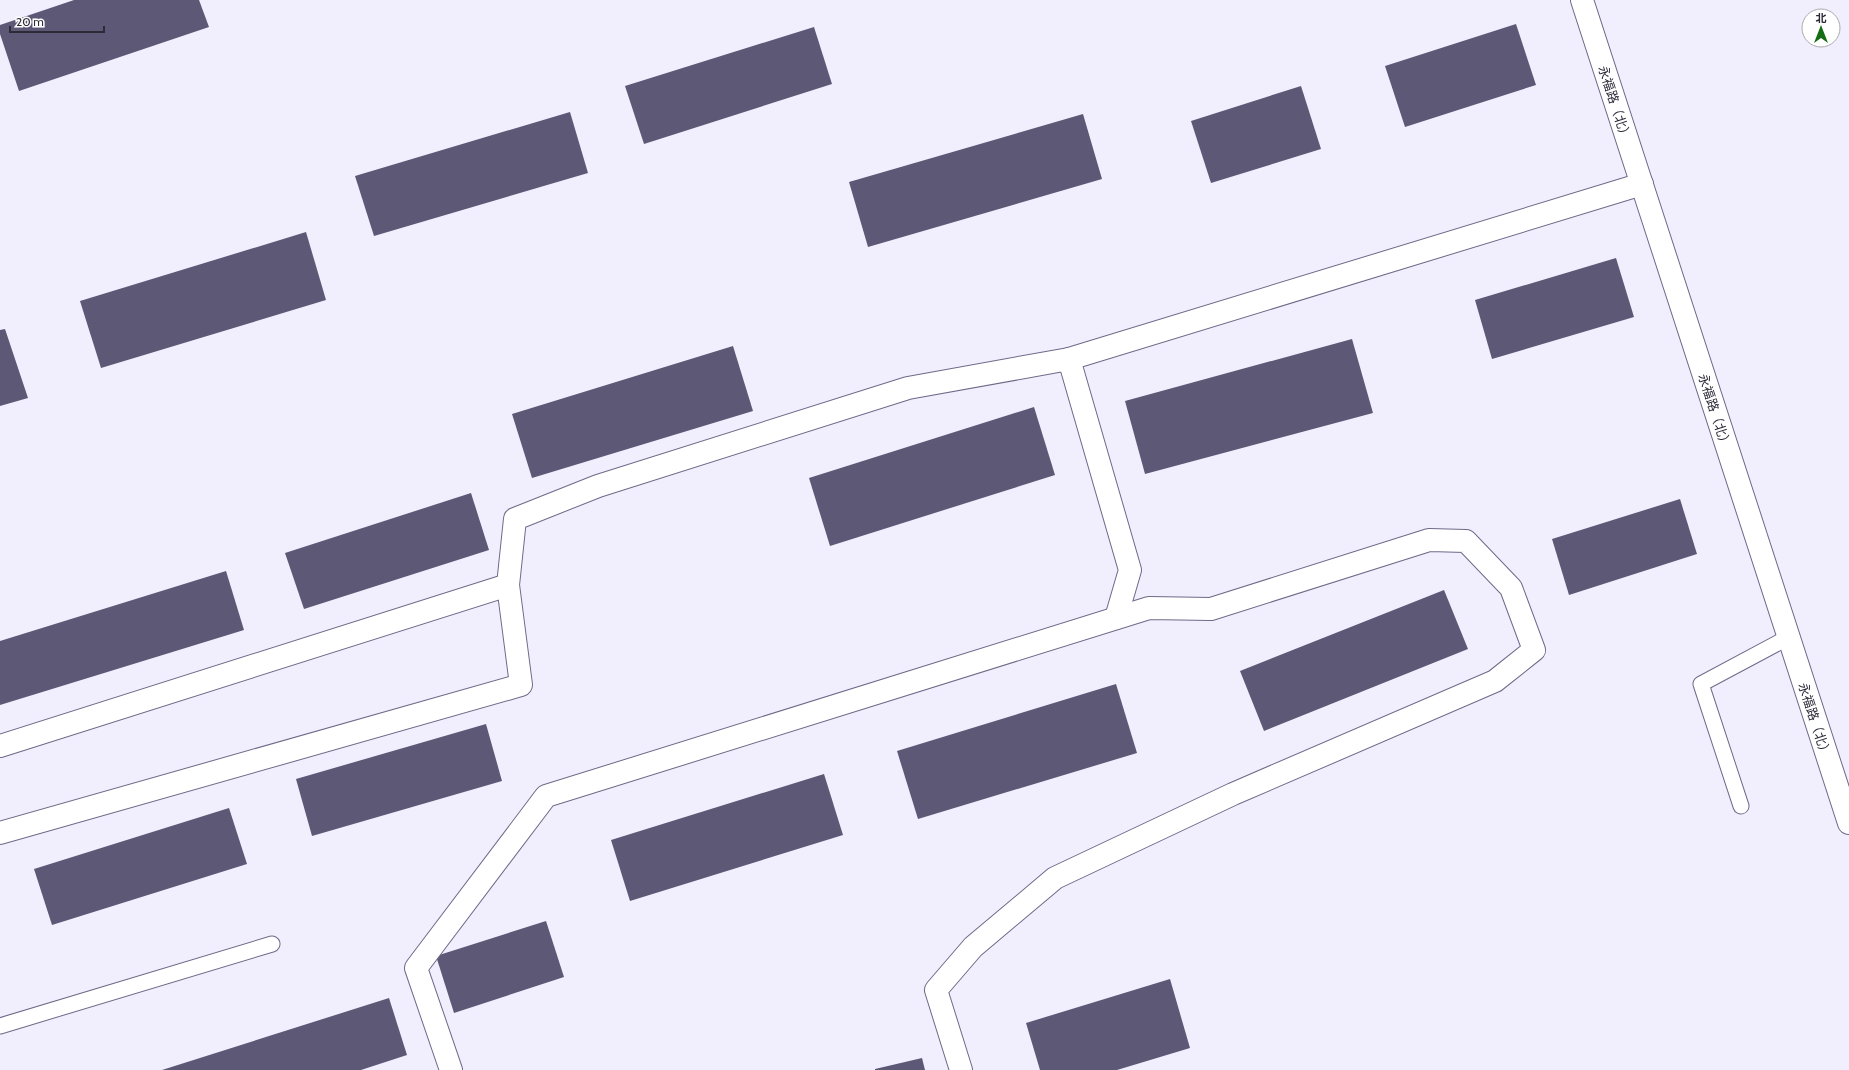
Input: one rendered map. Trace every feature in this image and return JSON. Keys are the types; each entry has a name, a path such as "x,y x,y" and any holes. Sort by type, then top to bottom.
{"street":[{"name":"永福路（北）","path":"1582,0 1849,823"},
{"path":"0,833 521,685 508,585 515,518 598,486 908,388 1069,359 1642,184"},
{"path":"1069,359 1130,570 1116,618"},
{"path":"451,1070 416,968 546,796 1149,608 1211,609 1429,540 1466,542 1511,588 1534,650 1495,681 1233,794 1055,878 973,946 936,990 961,1070"},
{"path":"0,746 508,585"}],"lane":[{"path":"1741,806 1701,684 1789,637"},
{"path":"0,1026 272,944"}],"building":[{"path":"74,0 199,0 209,27 19,91 0,34 0,25"},
{"path":"1516,24 1536,85 1405,127 1385,66"},
{"path":"814,27 832,84 644,144 625,86"},
{"path":"1301,86 1321,149 1211,183 1191,121"},
{"path":"570,112 588,173 374,236 355,176"},
{"path":"1083,114 1102,179 868,247 849,182"},
{"path":"306,232 326,300 101,368 80,301"},
{"path":"1616,258 1634,317 1492,359 1475,300"},
{"path":"5,329 28,398 0,406 0,330"},
{"path":"1352,339 1373,413 1145,474 1125,401"},
{"path":"733,346 753,411 532,478 512,414"},
{"path":"1034,407 1055,475 830,546 809,478"},
{"path":"471,493 489,550 304,609 285,553"},
{"path":"1680,499 1697,554 1569,595 1552,539"},
{"path":"226,571 244,630 0,705 0,641"},
{"path":"1444,590 1468,649 1264,731 1240,671"},
{"path":"1116,684 1137,753 918,819 897,751"},
{"path":"486,724 502,781 312,836 296,779"},
{"path":"824,774 843,835 630,901 611,840"},
{"path":"229,808 247,864 52,925 34,869"},
{"path":"546,921 564,977 454,1013 436,956"},
{"path":"1170,979 1190,1048 1117,1070 1040,1070 1026,1023"},
{"path":"389,998 407,1055 361,1070 162,1070"},
{"path":"922,1058 925,1070 875,1070 875,1069"}]}
